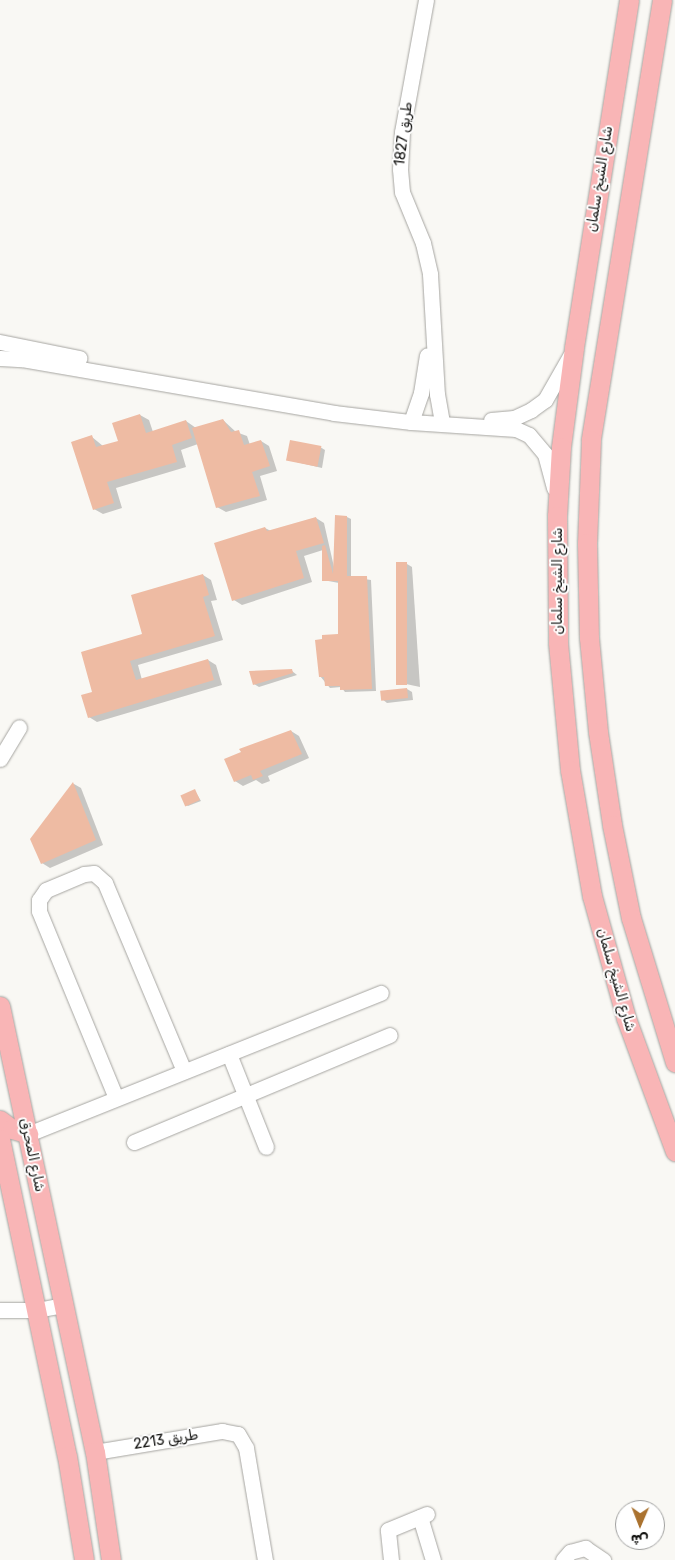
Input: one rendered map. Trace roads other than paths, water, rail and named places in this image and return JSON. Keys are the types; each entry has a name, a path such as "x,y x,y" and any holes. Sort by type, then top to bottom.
{"main road":[{"name":"شارع الشيخ سلمان","path":"629,0 574,348 562,446 557,516 556,580 562,698 580,833 599,922 626,1018 675,1151"},
{"path":"662,0 591,440 587,543 589,638 598,732 612,826 631,918 675,1062"},
{"name":"شارع المحرق","path":"0,1006 95,1452 111,1560"},
{"path":"0,1120 12,1129 28,1134"},
{"name":"شارع المحرق","path":"0,1139 67,1456 84,1560"}],"street":[{"name":"طريق 1827","path":"426,0 402,132 400,169 402,192 422,243 430,274 442,421"},
{"name":"طريق 1827","path":"412,420 421,393 433,324"},
{"path":"0,342 334,408 412,420"},
{"path":"0,358 22,359 334,413 442,421 514,418 531,410 545,400 574,348"},
{"path":"442,421 503,427 529,435 545,454 552,472 557,516"},
{"path":"0,743 19,727 0,759"},
{"path":"116,1098 38,911 39,900 46,890 84,874 94,873 105,883 184,1071"},
{"path":"28,1134 381,994"},
{"path":"134,1142 390,1035"},
{"path":"229,1054 266,1147"},
{"path":"0,1310 37,1310 63,1305"},
{"name":"طريق 2213","path":"95,1452 222,1431 238,1434 246,1448 265,1560"},
{"path":"391,1560 388,1530 423,1516 433,1560"},
{"path":"562,1560 570,1552 585,1548 603,1560"}]}
